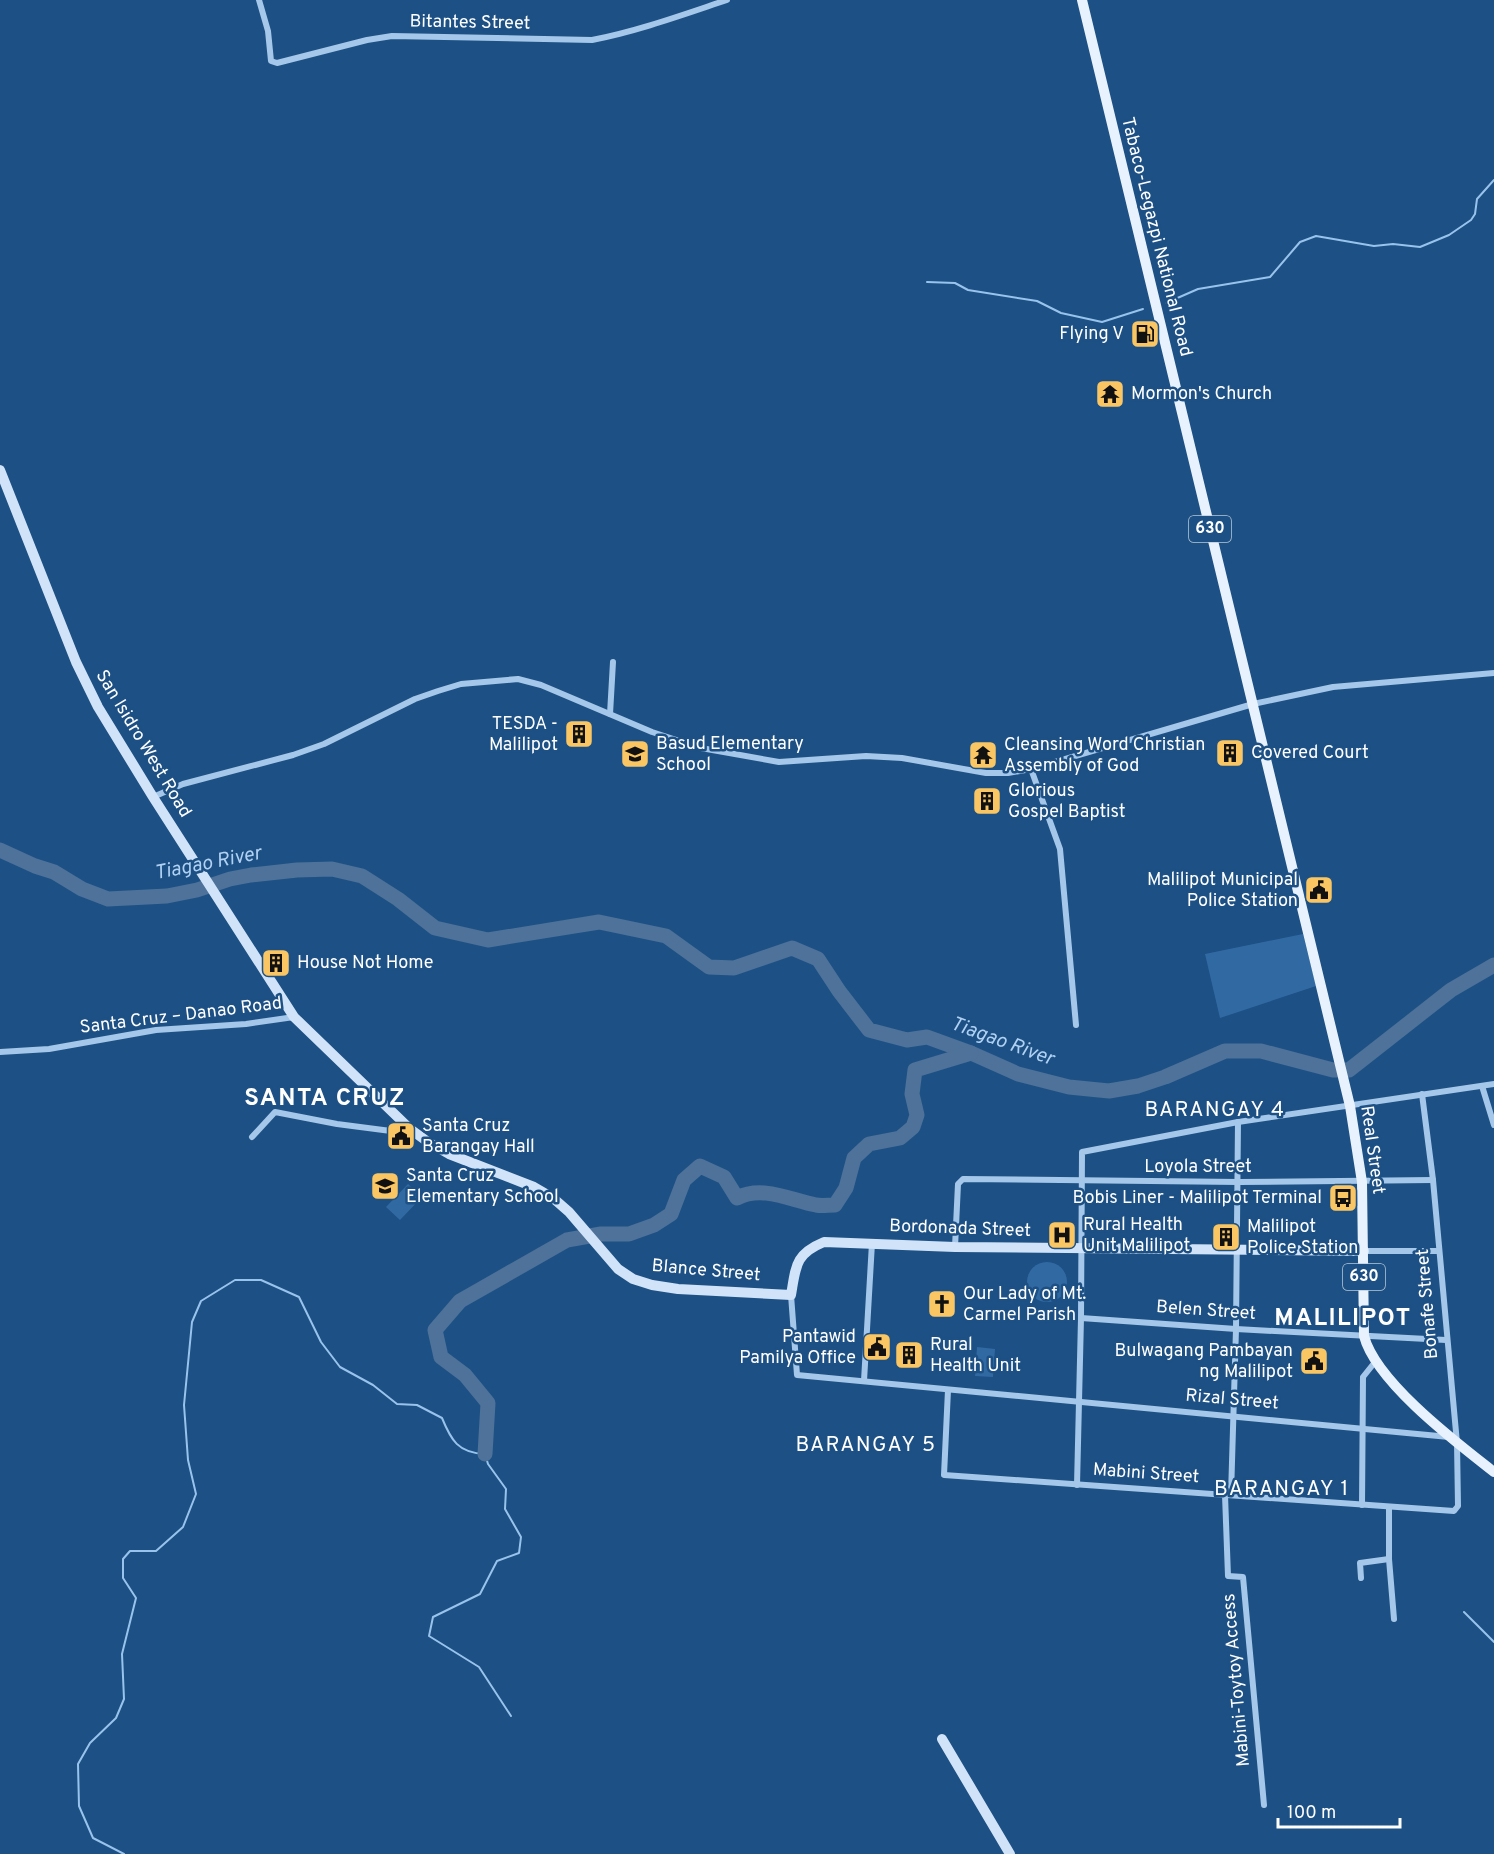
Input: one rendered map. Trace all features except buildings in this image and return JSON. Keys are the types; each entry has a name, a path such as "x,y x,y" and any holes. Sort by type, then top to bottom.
{"main road":[{"name":"Tabaco-Legazpi National Road","path":"1082,0 1343,1077"},
{"name":"Real Street","path":"1343,1077 1362,1182 1364,1336 1367,1347 1375,1362 1406,1397 1453,1440"},
{"name":"630","path":"1453,1440 1494,1472"}],"street":[{"name":"Bitantes Street","path":"259,0 268,32 271,61 277,63 367,40 393,36 592,40 655,24 727,0"},
{"name":"San Isidro West Road","path":"0,470 76,662 98,707 153,797 294,1017 417,1134"},
{"path":"610,714 613,662"},
{"path":"153,797 183,784 293,755 324,744 415,699 461,684 518,679 530,681 682,743 779,762 866,756 902,758 986,773 1008,773 1031,769 1253,704 1334,687 1494,673"},
{"path":"1031,769 1060,849 1076,1024"},
{"name":"Santa Cruz – Danao Road","path":"0,1052 49,1049 156,1030 246,1024 294,1017"},
{"path":"1077,1485 1082,1152 1238,1122 1494,1084"},
{"path":"1482,1086 1494,1125"},
{"name":"Bonafe Street","path":"1422,1094 1433,1179 1446,1340 1458,1506 1454,1510"},
{"path":"252,1137 275,1112 337,1124 417,1134"},
{"path":"1228,1495 1236,1329 1238,1122"},
{"name":"Blance Street","path":"417,1134 449,1154 534,1186 569,1212 618,1269 633,1279 678,1289 791,1295"},
{"name":"Loyola Street","path":"955,1247 958,1185 963,1179 1362,1182 1433,1179"},
{"name":"Bordonada Street","path":"791,1295 800,1258 808,1249 824,1242 955,1247 1364,1251"},
{"path":"864,1381 872,1243"},
{"path":"1364,1251 1439,1251"},
{"name":"Rizal Street","path":"791,1295 797,1375 1233,1415 1453,1440"},
{"name":"Belen Street","path":"1081,1318 1446,1340"},
{"path":"1362,1505 1363,1377 1375,1362"},
{"name":"Mabini Street","path":"948,1390 944,1475 1454,1510"},
{"name":"Mabini-Toytoy Access","path":"1228,1495 1228,1576 1243,1577 1264,1805"},
{"path":"1389,1507 1389,1559 1394,1619"},
{"path":"1361,1578 1360,1563 1389,1559"},
{"path":"942,1739 1010,1854"}],"shaded area":[{"path":"1303,934 1316,986 1220,1018 1205,954"},
{"path":"408,1184 422,1197 400,1220 386,1207"},
{"path":"1047,1262 1061,1268 1067,1282 1061,1296 1047,1302 1033,1296 1027,1282 1033,1268"},
{"path":"977,1347 995,1349 993,1377 975,1376"}],"waterway":[{"path":"1166,303 1198,289 1270,277 1300,242 1316,236 1374,246 1393,244 1420,247 1449,235 1471,220 1475,214 1477,199 1494,180"},
{"path":"927,282 955,283 968,290 1037,301 1061,313 1102,322 1143,309"},
{"name":"Tiagao River","path":"0,850 54,872 82,889 108,899 167,896 251,875 332,869 362,876 398,899 435,928 488,940 599,922 666,936 709,967 734,968 792,948 818,959 869,1030 907,1040 927,1037 1018,1074 1069,1087 1109,1091 1138,1086 1165,1077 1225,1051 1261,1051 1333,1070 1349,1070 1451,990 1494,965"},
{"path":"485,1454 488,1403 465,1375 441,1357 435,1330 460,1301 567,1240 601,1234 629,1234 654,1225 671,1214 684,1180 700,1166 724,1177 737,1198 747,1194 767,1193 816,1205 835,1205 846,1188 854,1158 869,1144 900,1138 913,1127 917,1115 912,1094 915,1070 971,1053"},
{"path":"124,1854 93,1838 79,1806 78,1764 90,1743 116,1718 124,1699 122,1654 136,1598 123,1578 123,1559 130,1551 156,1551 183,1527 196,1494 188,1460 184,1405 192,1322 201,1301 235,1280 261,1280 299,1297 321,1342 340,1367 373,1385 397,1404 417,1405 442,1418 452,1439 457,1444 468,1451 485,1454 488,1464 506,1489 505,1509 521,1537 519,1553 497,1561 480,1594 433,1617 429,1636 479,1667 511,1716"},
{"path":"1464,1612 1494,1642"}],"place":[{"name":"Flying V","path":"1145,334"},
{"name":"Mormon's Church","path":"1110,394"},
{"name":"TESDA - Malilipot","path":"579,734"},
{"name":"Covered Court","path":"1230,753"},
{"name":"Basud Elementary School","path":"635,754"},
{"name":"Cleansing Word Christian Assembly of God","path":"983,755"},
{"name":"Glorious Gospel Baptist","path":"987,801"},
{"name":"Malilipot Municipal Police Station","path":"1319,890"},
{"name":"House Not Home","path":"276,963"},
{"name":"Santa Cruz Barangay Hall","path":"401,1136"},
{"name":"Santa Cruz Elementary School","path":"385,1186"},
{"name":"Bobis Liner - Malilipot Terminal","path":"1343,1198"},
{"name":"Rural Health Unit Malilipot","path":"1062,1235"},
{"name":"Malilipot Police Station","path":"1226,1237"},
{"name":"Our Lady of Mt. Carmel Parish","path":"942,1304"},
{"name":"Pantawid Pamilya Office","path":"877,1347"},
{"name":"Rural Health Unit","path":"909,1355"},
{"name":"Bulwagang Pambayan ng Malilipot","path":"1314,1361"}],"district":[{"name":"SANTA CRUZ","path":"325,1099"},
{"name":"BARANGAY 4","path":"1215,1110"},
{"name":"MALILIPOT","path":"1343,1319"},
{"name":"BARANGAY 5","path":"866,1445"},
{"name":"BARANGAY 1","path":"1282,1489"}]}
